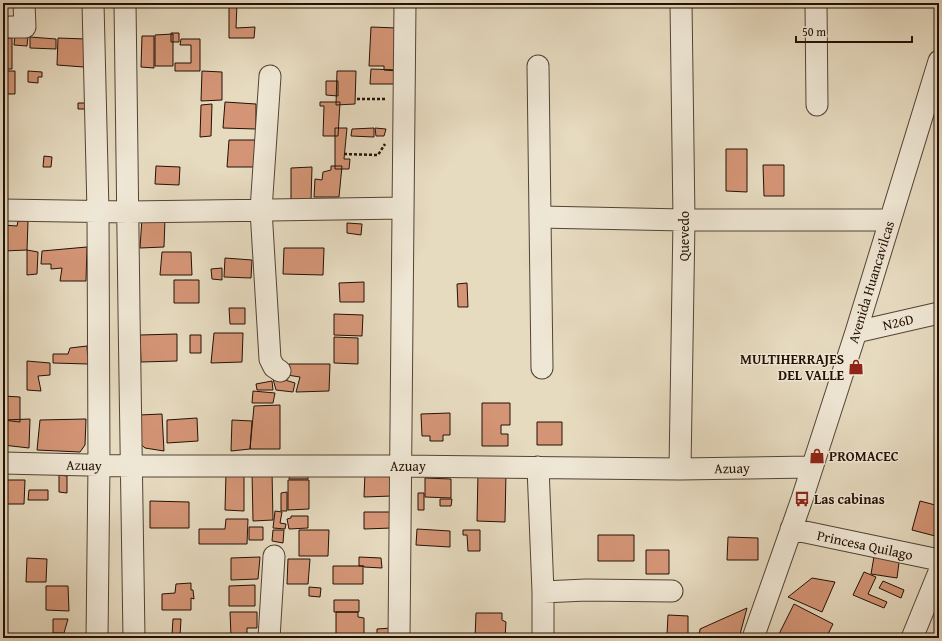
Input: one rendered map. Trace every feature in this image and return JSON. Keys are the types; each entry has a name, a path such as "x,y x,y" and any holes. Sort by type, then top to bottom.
{"street":[{"path":"10,27 25,27 24,3"},
{"path":"94,3 98,212 99,466 97,638"},
{"path":"125,3 129,212 130,466 134,638"},
{"path":"399,638 402,466 405,3"},
{"name":"Quevedo","path":"680,469 684,220 681,3"},
{"path":"816,3 817,105"},
{"name":"Avenida Huancavilcas","path":"753,638 812,467 856,332 939,61"},
{"path":"538,66 542,368"},
{"path":"270,76 261,210 270,359 274,367 280,371"},
{"path":"3,210 129,212 403,208"},
{"path":"540,217 684,220 890,220"},
{"name":"N26D","path":"856,332 939,313"},
{"name":"Azuay","path":"3,463 99,466 402,466 680,469 812,467"},
{"path":"538,467 544,592 543,638"},
{"name":"Princesa Quilago","path":"790,529 939,560"},
{"path":"269,638 274,556"},
{"path":"912,638 939,572"},
{"path":"544,592 586,590 672,590"}],"path":[{"path":"357,99 404,99"},
{"path":"344,154 378,155 389,140 404,139"}],"building":[{"path":"229,3 237,3 236,28 255,27 254,38 229,38"},
{"path":"371,27 397,28 398,71 384,70 384,66 369,66"},
{"path":"171,33 179,33 179,42 171,42"},
{"path":"173,34 173,66 155,66 155,35"},
{"path":"15,35 28,36 27,46 14,45"},
{"path":"142,36 154,36 154,68 141,67"},
{"path":"30,37 56,39 56,49 30,48"},
{"path":"3,38 12,38 12,69 3,69"},
{"path":"58,38 86,39 84,67 57,65"},
{"path":"181,39 200,39 200,71 175,71 175,63 191,63 191,45 180,45"},
{"path":"371,69 397,70 394,84 370,84"},
{"path":"3,71 15,71 15,94 3,94"},
{"path":"28,71 42,72 42,77 38,77 38,83 28,82"},
{"path":"202,71 222,72 222,100 201,101"},
{"path":"337,71 356,71 355,104 336,105"},
{"path":"326,81 338,81 338,96 326,95"},
{"path":"225,102 256,104 256,129 223,128"},
{"path":"320,102 340,102 338,136 323,136 324,106 320,106"},
{"path":"78,103 86,103 86,109 78,109"},
{"path":"212,104 211,136 200,137 201,105"},
{"path":"335,128 347,128 344,159 350,159 349,169 335,169"},
{"path":"374,128 374,137 351,136 352,129"},
{"path":"375,128 386,129 384,136 376,136"},
{"path":"229,140 259,140 260,167 227,167"},
{"path":"726,149 747,149 747,192 726,191"},
{"path":"44,156 52,157 51,167 43,167"},
{"path":"763,165 784,165 784,196 764,196"},
{"path":"156,166 180,167 179,185 155,184"},
{"path":"331,166 342,166 339,197 314,197 315,179 322,180 323,172 331,170"},
{"path":"312,167 311,201 291,202 291,168"},
{"path":"142,218 165,218 164,247 140,248"},
{"path":"18,221 28,221 27,250 3,251 3,225 17,226"},
{"path":"347,223 362,224 361,235 347,233"},
{"path":"87,247 86,281 60,281 62,268 51,269 51,264 41,264 42,251"},
{"path":"284,248 324,248 323,275 283,274"},
{"path":"27,250 38,252 37,274 27,275"},
{"path":"162,252 191,252 192,275 160,275"},
{"path":"225,258 252,260 251,278 224,277"},
{"path":"222,268 222,280 212,279 211,269"},
{"path":"174,280 199,280 199,303 174,303"},
{"path":"364,282 364,302 340,302 339,283"},
{"path":"467,283 468,307 458,307 457,284"},
{"path":"229,308 245,308 245,324 230,324"},
{"path":"334,314 363,315 362,336 334,335"},
{"path":"214,333 243,333 242,362 211,363"},
{"path":"177,334 177,361 141,362 140,335"},
{"path":"190,335 201,335 201,353 190,353"},
{"path":"334,337 358,338 358,364 334,363"},
{"path":"87,346 88,364 53,363 53,354 68,354 70,348"},
{"path":"27,361 50,363 50,375 38,376 41,391 27,390"},
{"path":"289,364 330,364 329,391 296,392 300,377 287,375"},
{"path":"283,375 285,380 295,383 293,392 276,390 273,379"},
{"path":"272,381 273,390 257,390 256,384"},
{"path":"253,391 275,393 273,403 252,403"},
{"path":"3,396 20,397 20,422 3,420"},
{"path":"482,403 510,403 510,425 501,425 501,434 508,434 508,446 482,446"},
{"path":"280,405 280,449 250,449 254,406"},
{"path":"450,413 450,435 443,435 443,441 430,441 430,436 422,436 421,414"},
{"path":"162,414 164,451 145,448 137,441 139,415"},
{"path":"197,418 198,441 167,443 167,420"},
{"path":"30,419 29,448 3,445 3,420"},
{"path":"86,419 85,445 80,452 37,450 40,420"},
{"path":"232,420 252,421 250,449 231,451"},
{"path":"537,422 562,422 562,445 537,445"},
{"path":"252,471 272,471 273,520 253,521"},
{"path":"290,472 308,472 308,479 289,479"},
{"path":"478,472 506,472 505,522 477,521"},
{"path":"226,473 244,474 244,511 225,510"},
{"path":"365,473 393,473 392,496 364,497"},
{"path":"59,475 67,476 67,493 59,492"},
{"path":"425,478 451,479 451,498 425,497"},
{"path":"3,480 25,480 24,504 3,504"},
{"path":"288,480 309,480 309,509 288,510"},
{"path":"29,490 48,490 48,500 28,500"},
{"path":"287,492 287,511 281,511 281,493"},
{"path":"418,493 424,493 424,510 418,510"},
{"path":"440,499 452,499 451,506 440,506"},
{"path":"150,501 189,502 189,528 150,528"},
{"path":"920,501 939,506 939,537 912,530"},
{"path":"275,511 282,512 280,523 286,524 285,529 273,528"},
{"path":"364,512 392,512 392,528 364,529"},
{"path":"291,516 308,516 308,528 289,529 287,519 291,518"},
{"path":"226,519 248,519 247,544 199,544 199,529 225,529"},
{"path":"249,527 263,527 263,540 249,540"},
{"path":"417,529 450,531 450,547 416,545"},
{"path":"273,530 284,530 283,543 272,541"},
{"path":"299,530 329,530 328,556 299,556"},
{"path":"463,530 480,530 480,551 468,551 467,535 463,535"},
{"path":"598,535 634,535 634,561 598,561"},
{"path":"728,537 758,538 758,560 727,560"},
{"path":"646,550 669,550 669,574 646,574"},
{"path":"875,551 900,555 897,578 871,574"},
{"path":"260,557 258,579 231,580 231,558"},
{"path":"359,557 381,558 382,568 359,566"},
{"path":"27,558 47,559 46,582 26,582"},
{"path":"288,559 310,559 308,584 287,584"},
{"path":"333,566 363,566 363,584 333,584"},
{"path":"864,572 876,577 868,594 887,602 884,608 853,595"},
{"path":"812,578 835,582 822,612 788,597"},
{"path":"883,581 904,590 901,598 879,588"},
{"path":"191,583 191,590 193,590 194,599 191,598 191,610 162,610 162,594 175,593 176,584"},
{"path":"255,585 255,606 229,606 229,586"},
{"path":"46,586 68,586 69,611 46,610"},
{"path":"309,587 321,588 320,597 309,596"},
{"path":"334,600 359,600 359,612 334,612"},
{"path":"794,604 833,624 826,638 777,638"},
{"path":"747,608 739,638 699,638 700,629"},
{"path":"230,612 257,612 257,628 247,628 247,636 231,636"},
{"path":"336,612 358,612 358,617 364,618 364,638 336,638"},
{"path":"476,613 502,613 502,620 506,622 505,638 475,638"},
{"path":"668,615 688,616 688,635 667,635"},
{"path":"53,619 68,619 64,633 53,633"},
{"path":"173,619 181,619 180,636 172,635"},
{"path":"392,628 392,638 377,638 377,629"},
{"path":"698,633 697,638 686,638"}],"place":[{"name":"MULTIHERRAJES DEL VALLE","path":"856,367"},
{"name":"PROMACEC","path":"817,456"},
{"name":"Las cabinas","path":"802,499"}]}
